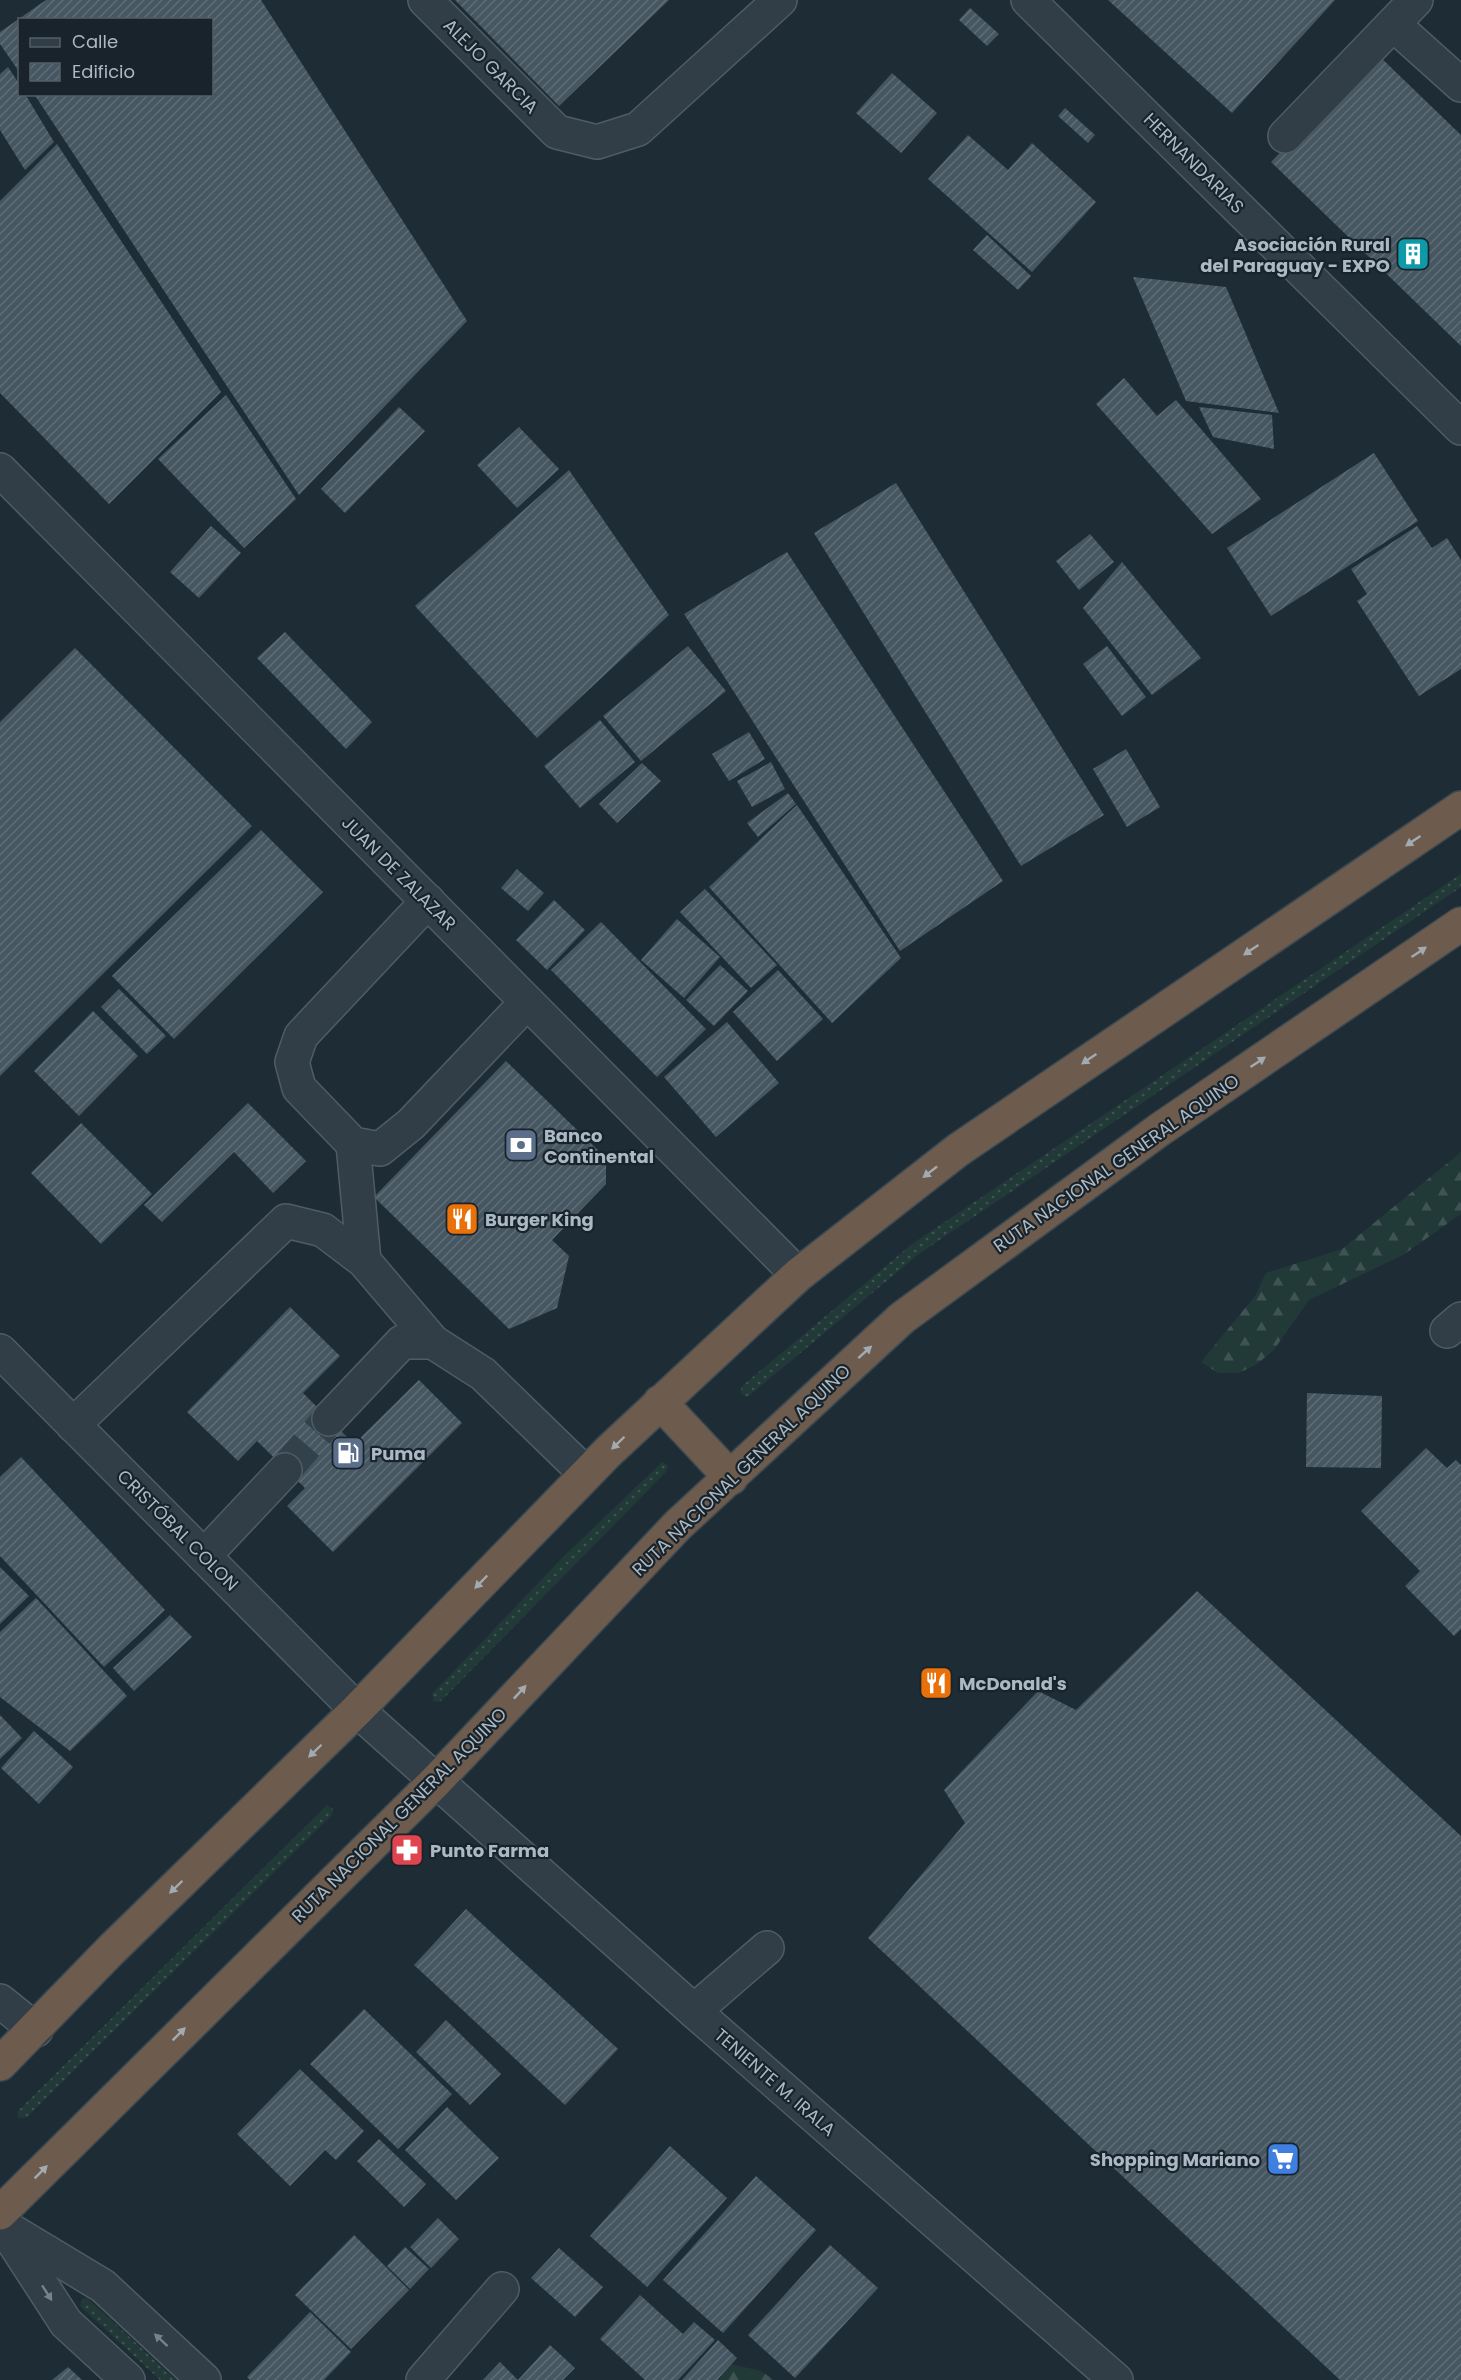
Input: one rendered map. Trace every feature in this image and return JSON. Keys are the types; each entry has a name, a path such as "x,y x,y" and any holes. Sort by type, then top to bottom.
{"highway":[{"path":"0,2064 36,2030 111,1950 357,1710 586,1474 660,1402 798,1275 968,1144 1461,808"},
{"name":"RUTA NACIONAL GENERAL AQUINO","path":"2,2222 436,1781 678,1526 902,1318 1159,1130 1461,924"},
{"path":"660,1402 730,1478"}],"street":[{"name":"ALEJO GARCIA","path":"425,0 557,132 597,142 638,129 780,0"},
{"name":"HERNANDARIAS","path":"1028,0 1461,428"},
{"path":"1285,136 1416,0"},
{"path":"1393,24 1461,85"},
{"name":"JUAN DE ZALAZAR","path":"0,470 798,1275"},
{"path":"428,901 301,1036 292,1062 300,1088 352,1144 380,1149 411,1124 527,1002"},
{"path":"352,1144 364,1261"},
{"path":"74,1425 286,1221 323,1230 364,1261 433,1342 483,1374 586,1474"},
{"path":"329,1419 402,1342 433,1342"},
{"name":"CRISTÓBAL COLON","path":"0,1351 357,1710 436,1781"},
{"path":"204,1556 285,1470"},
{"name":"TENIENTE M. IRALA","path":"436,1781 694,2012 1116,2380"},
{"path":"694,2012 766,1948"},
{"path":"0,2001 36,2030"},
{"path":"2,2222 66,2323 128,2380"},
{"path":"2,2222 103,2286 204,2380"},
{"path":"423,2380 502,2289"}],"green space":[{"path":"1461,874 1461,887 919,1254 750,1395 746,1397 740,1393 742,1386 912,1244"},
{"path":"1461,1152 1461,1214 1403,1255 1309,1300 1273,1351 1257,1364 1239,1373 1218,1373 1201,1362 1255,1296 1266,1273 1342,1249"},
{"path":"662,1462 668,1465 666,1472 441,1701 434,1702 432,1694 562,1558"},
{"path":"327,1805 333,1809 332,1815 26,2118 17,2118 18,2111"},
{"path":"83,2298 87,2298 176,2380 160,2380 80,2306"},
{"path":"731,2364 761,2371 774,2380 704,2380"}],"building":[{"path":"46,0 261,0 467,321 299,495 35,96 213,96 213,18 20,18"},
{"path":"455,0 669,0 559,106"},
{"path":"1108,0 1335,0 1232,113"},
{"path":"970,8 999,34 987,46 959,20"},
{"path":"18,19 18,70 0,44 0,32"},
{"name":"Asociación Rural del Paraguay - EXPO","path":"1376,53 1461,135 1461,346 1271,162"},
{"path":"8,67 18,82 18,96 26,96 54,142 25,170 0,130 0,74"},
{"path":"892,73 937,113 901,153 856,113"},
{"path":"1065,108 1095,135 1088,143 1058,116"},
{"path":"968,135 1008,170 1032,143 1096,202 1032,272 928,179"},
{"path":"57,144 221,392 109,504 0,393 0,201"},
{"path":"987,235 1031,276 1018,290 973,250"},
{"path":"1133,277 1226,287 1279,413 1186,401"},
{"path":"1124,378 1157,416 1176,400 1261,499 1212,534 1096,404"},
{"path":"226,395 296,499 244,548 158,459"},
{"path":"399,407 425,431 345,513 321,489"},
{"path":"1199,407 1272,415 1274,449 1213,437"},
{"path":"519,427 559,469 517,508 477,465"},
{"path":"1374,453 1418,521 1271,616 1227,548"},
{"path":"569,470 669,615 537,738 415,606"},
{"path":"896,483 1104,815 1021,866 814,533"},
{"path":"211,526 241,553 199,598 170,572"},
{"path":"1417,526 1432,548 1447,538 1461,560 1461,669 1419,696 1357,601 1367,594 1351,569"},
{"path":"1090,534 1114,562 1079,590 1056,561"},
{"path":"787,552 1003,881 900,951 684,614"},
{"path":"1122,562 1201,658 1152,695 1083,608"},
{"path":"285,632 372,722 346,749 257,658"},
{"path":"688,646 726,691 641,761 603,716"},
{"path":"1107,646 1146,697 1122,716 1083,664"},
{"path":"75,648 252,826 0,1076 0,722"},
{"path":"600,720 635,762 580,808 544,766"},
{"path":"749,732 765,759 729,781 712,754"},
{"path":"1126,749 1160,807 1127,827 1093,769"},
{"path":"771,762 785,789 752,807 737,781"},
{"path":"642,763 661,781 617,823 599,804"},
{"path":"788,793 796,804 758,837 747,823"},
{"path":"797,805 901,958 832,1023 709,887"},
{"path":"261,830 323,892 174,1039 112,976"},
{"path":"517,869 544,893 528,911 501,888"},
{"path":"705,889 777,965 751,988 680,912"},
{"path":"554,900 585,930 547,970 516,940"},
{"path":"677,919 720,957 684,998 641,960"},
{"path":"601,922 706,1029 657,1077 551,970"},
{"path":"720,965 748,991 714,1026 686,1000"},
{"path":"778,970 823,1019 777,1061 733,1012"},
{"path":"119,989 166,1036 147,1054 101,1007"},
{"path":"93,1011 138,1056 79,1116 34,1071"},
{"path":"727,1022 779,1083 716,1137 664,1077"},
{"path":"506,1061 606,1158 606,1184 552,1240 569,1256 557,1308 509,1329 374,1197"},
{"path":"248,1103 306,1161 273,1193 234,1152 162,1222 144,1205"},
{"path":"81,1123 152,1194 101,1244 31,1173"},
{"path":"290,1307 340,1356 303,1393 354,1444 419,1380 462,1423 333,1552 287,1506 305,1488 257,1441 238,1461 187,1412"},
{"path":"1307,1393 1382,1396 1381,1468 1306,1467"},
{"path":"1426,1448 1447,1468 1456,1460 1461,1465 1461,1629 1454,1636 1405,1586 1420,1571 1361,1511"},
{"path":"21,1457 165,1610 104,1667 0,1556 0,1477"},
{"path":"0,1567 29,1596 0,1624"},
{"name":"Shopping Mariano","path":"1197,1591 1461,1836 1461,2380 1340,2380 868,1938 965,1823 944,1790 1038,1691 1076,1710"},
{"path":"36,1598 127,1696 70,1751 0,1697 0,1632"},
{"path":"170,1615 192,1637 134,1691 113,1668"},
{"path":"0,1715 22,1738 0,1759"},
{"path":"34,1731 73,1767 39,1804 1,1768"},
{"path":"466,1909 618,2049 565,2105 414,1965"},
{"path":"364,2009 452,2094 398,2149 310,2064"},
{"path":"446,2020 501,2074 470,2105 416,2052"},
{"path":"300,2069 364,2131 336,2160 325,2150 290,2186 237,2134"},
{"path":"447,2107 499,2158 456,2200 405,2150"},
{"path":"379,2139 426,2184 404,2207 357,2161"},
{"path":"670,2146 727,2198 647,2287 590,2236"},
{"path":"756,2176 816,2230 723,2333 663,2280"},
{"path":"438,2218 459,2239 431,2268 410,2247"},
{"path":"354,2235 409,2290 351,2349 295,2295"},
{"path":"830,2245 878,2288 795,2378 748,2335"},
{"path":"405,2247 429,2269 410,2289 387,2266"},
{"path":"559,2248 603,2287 575,2317 531,2278"},
{"path":"640,2295 683,2334 694,2322 715,2340 678,2380 645,2380 600,2339"},
{"path":"310,2312 351,2352 324,2380 250,2380 247,2377"},
{"path":"718,2340 737,2358 717,2380 682,2380"},
{"path":"550,2345 575,2368 563,2380 518,2380"},
{"path":"500,2362 518,2380 483,2380"},
{"path":"68,2367 82,2380 52,2380"}],"tunnel":[{"path":"285,1470 329,1419"}],"place":[{"name":"Asociación Rural del Paraguay - EXPO","path":"1413,254"},
{"name":"Banco Continental","path":"521,1145"},
{"name":"Burger King","path":"462,1219"},
{"name":"Puma","path":"348,1453"},
{"name":"McDonald's","path":"936,1683"},
{"name":"Punto Farma","path":"407,1850"},
{"name":"Shopping Mariano","path":"1283,2159"}]}
